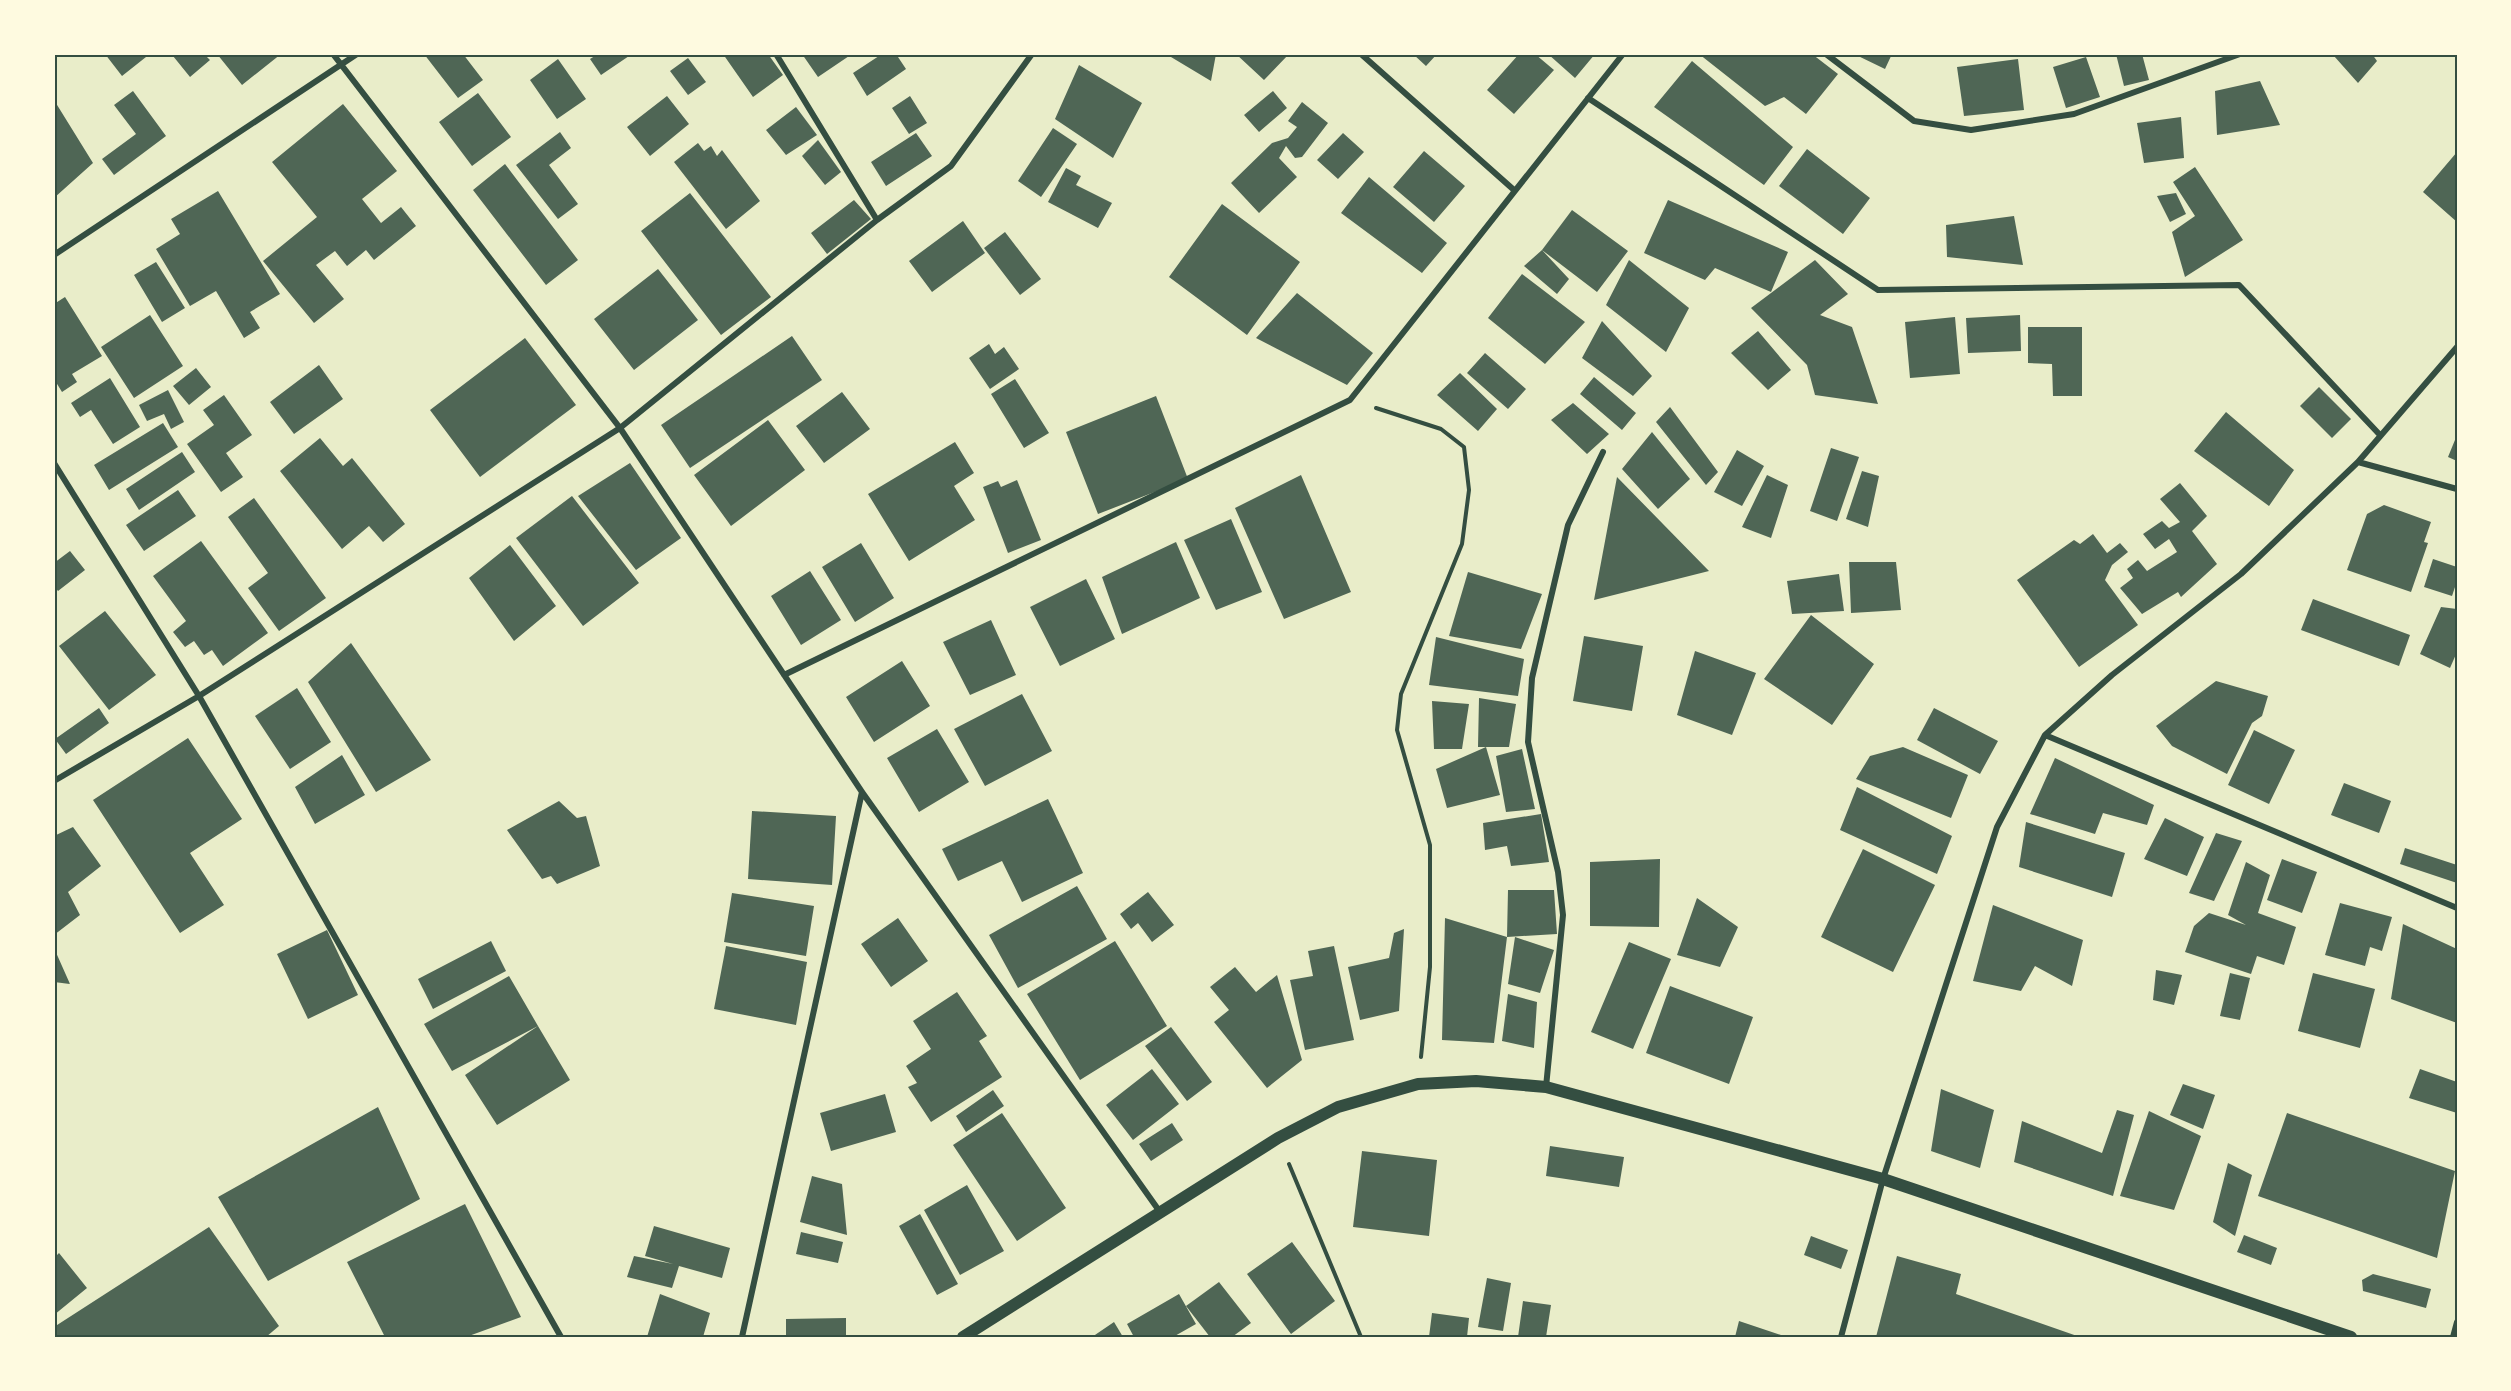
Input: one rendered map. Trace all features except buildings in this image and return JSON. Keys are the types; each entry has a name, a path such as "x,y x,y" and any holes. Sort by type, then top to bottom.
{"main road":[{"path":"963,1337 1278,1138 1338,1107 1418,1084 1476,1082 1546,1087 1883,1179 2351,1337"}],"street":[{"path":"333,54 620,428 862,792 1160,1212"},
{"path":"54,255 357,54"},
{"path":"776,54 877,220"},
{"path":"54,781 199,696 620,428 877,220 951,166 1032,54"},
{"path":"1361,54 1514,190"},
{"path":"784,675 1350,400 1623,54"},
{"path":"1826,54 1914,121 1971,130 2074,114 2240,54"},
{"path":"1588,98 1878,290 2240,285 2380,435"},
{"path":"1841,1337 1883,1179 1997,827 2045,735 2112,675 2241,574 2358,462 2457,347"},
{"path":"1546,1087 1563,915 1558,872 1528,742 1532,678 1568,525 1603,452"},
{"path":"2358,462 2457,489"},
{"path":"54,463 199,696 561,1337"},
{"path":"2045,735 2457,908"},
{"path":"742,1337 862,792"},
{"path":"2453,1337 2457,1322"}],"path":[{"path":"1350,400 1441,429 1464,447 1468,490 1462,544 1401,693 1397,730 1430,845 1430,967 1418,1084"},
{"path":"1278,1138 1361,1337"}]}
